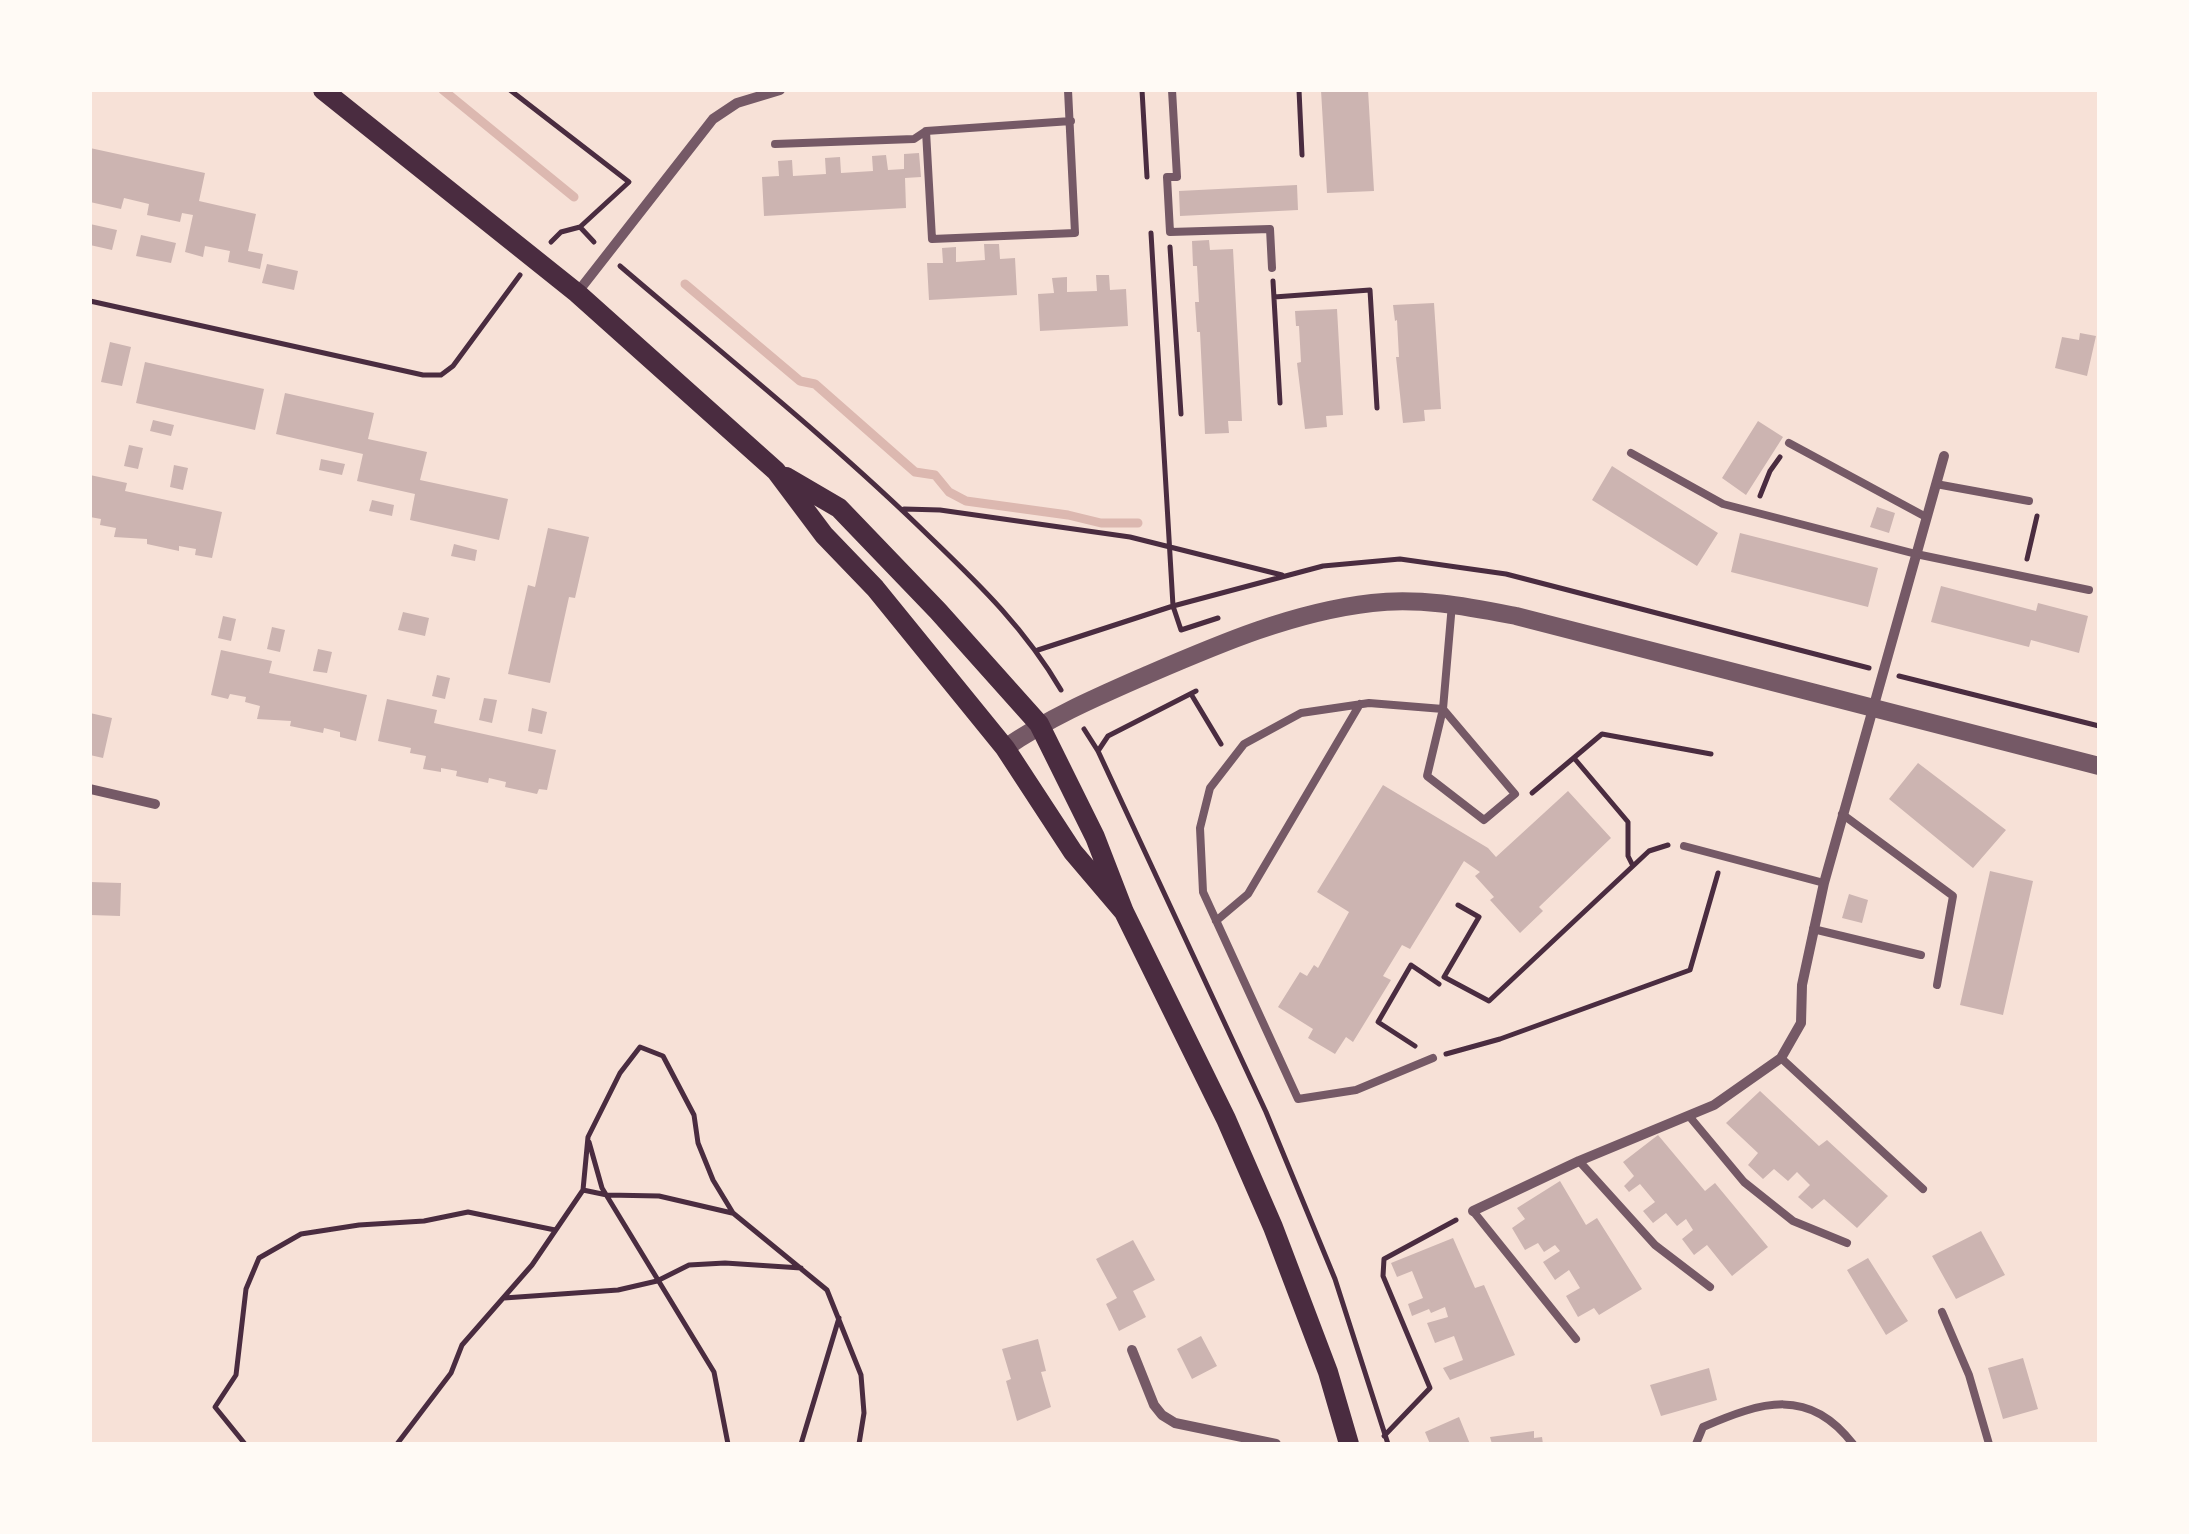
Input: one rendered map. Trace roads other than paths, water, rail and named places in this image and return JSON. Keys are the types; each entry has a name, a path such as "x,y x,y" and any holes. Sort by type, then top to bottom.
{"main road":[{"path":"323,90 577,293 776,471 824,535 874,588 1004,748 1074,852 1124,912"},
{"path":"776,471 839,508 1039,724 1096,838 1124,912 1226,1118 1322,1356 1349,1444"}],"street":[{"path":"577,293 713,119 737,103 780,90"},
{"path":"1474,1211 1578,1161 1714,1105 1781,1058 1800,1024 1802,984 1824,883 1944,456"},
{"path":"1004,748 1039,724 1199,652 1293,619 1375,602 1452,604 1516,616 2099,766"},
{"path":"90,789 155,804"},
{"path":"1132,1350 1162,1415 1175,1423 1276,1444"}],"lane":[{"path":"926,131 932,239 1075,233 1068,90"},
{"path":"1172,90 1177,177 1167,177 1170,232 1270,228 1272,268"},
{"path":"775,144 914,139 926,131 1071,121"},
{"path":"1790,443 1926,518"},
{"path":"1630,452 1722,504 1916,554 2089,590"},
{"path":"1936,484 2029,501"},
{"path":"1433,1058 1356,1090 1298,1098 1203,892 1200,828 1210,788 1244,744 1301,713 1360,704 1442,710 1515,794 1484,820 1427,776 1442,710 1452,604"},
{"path":"1216,921 1248,894 1360,704"},
{"path":"1842,814 1953,896 1937,985"},
{"path":"1684,846 1824,883"},
{"path":"1813,930 1921,955"},
{"path":"1781,1058 1923,1189"},
{"path":"1689,1116 1744,1182 1793,1220 1848,1244"},
{"path":"1578,1161 1654,1245 1710,1287"},
{"path":"1474,1211 1576,1338"},
{"path":"1942,1312 1968,1375 1989,1444"},
{"path":"1696,1444 1702,1427 1752,1406 1800,1404 1840,1426 1853,1444"}],"waterway":[{"path":"443,90 574,197"},
{"path":"685,284 800,381 815,384 915,472 935,475 949,492 966,501 1101,523 1138,523"}]}
